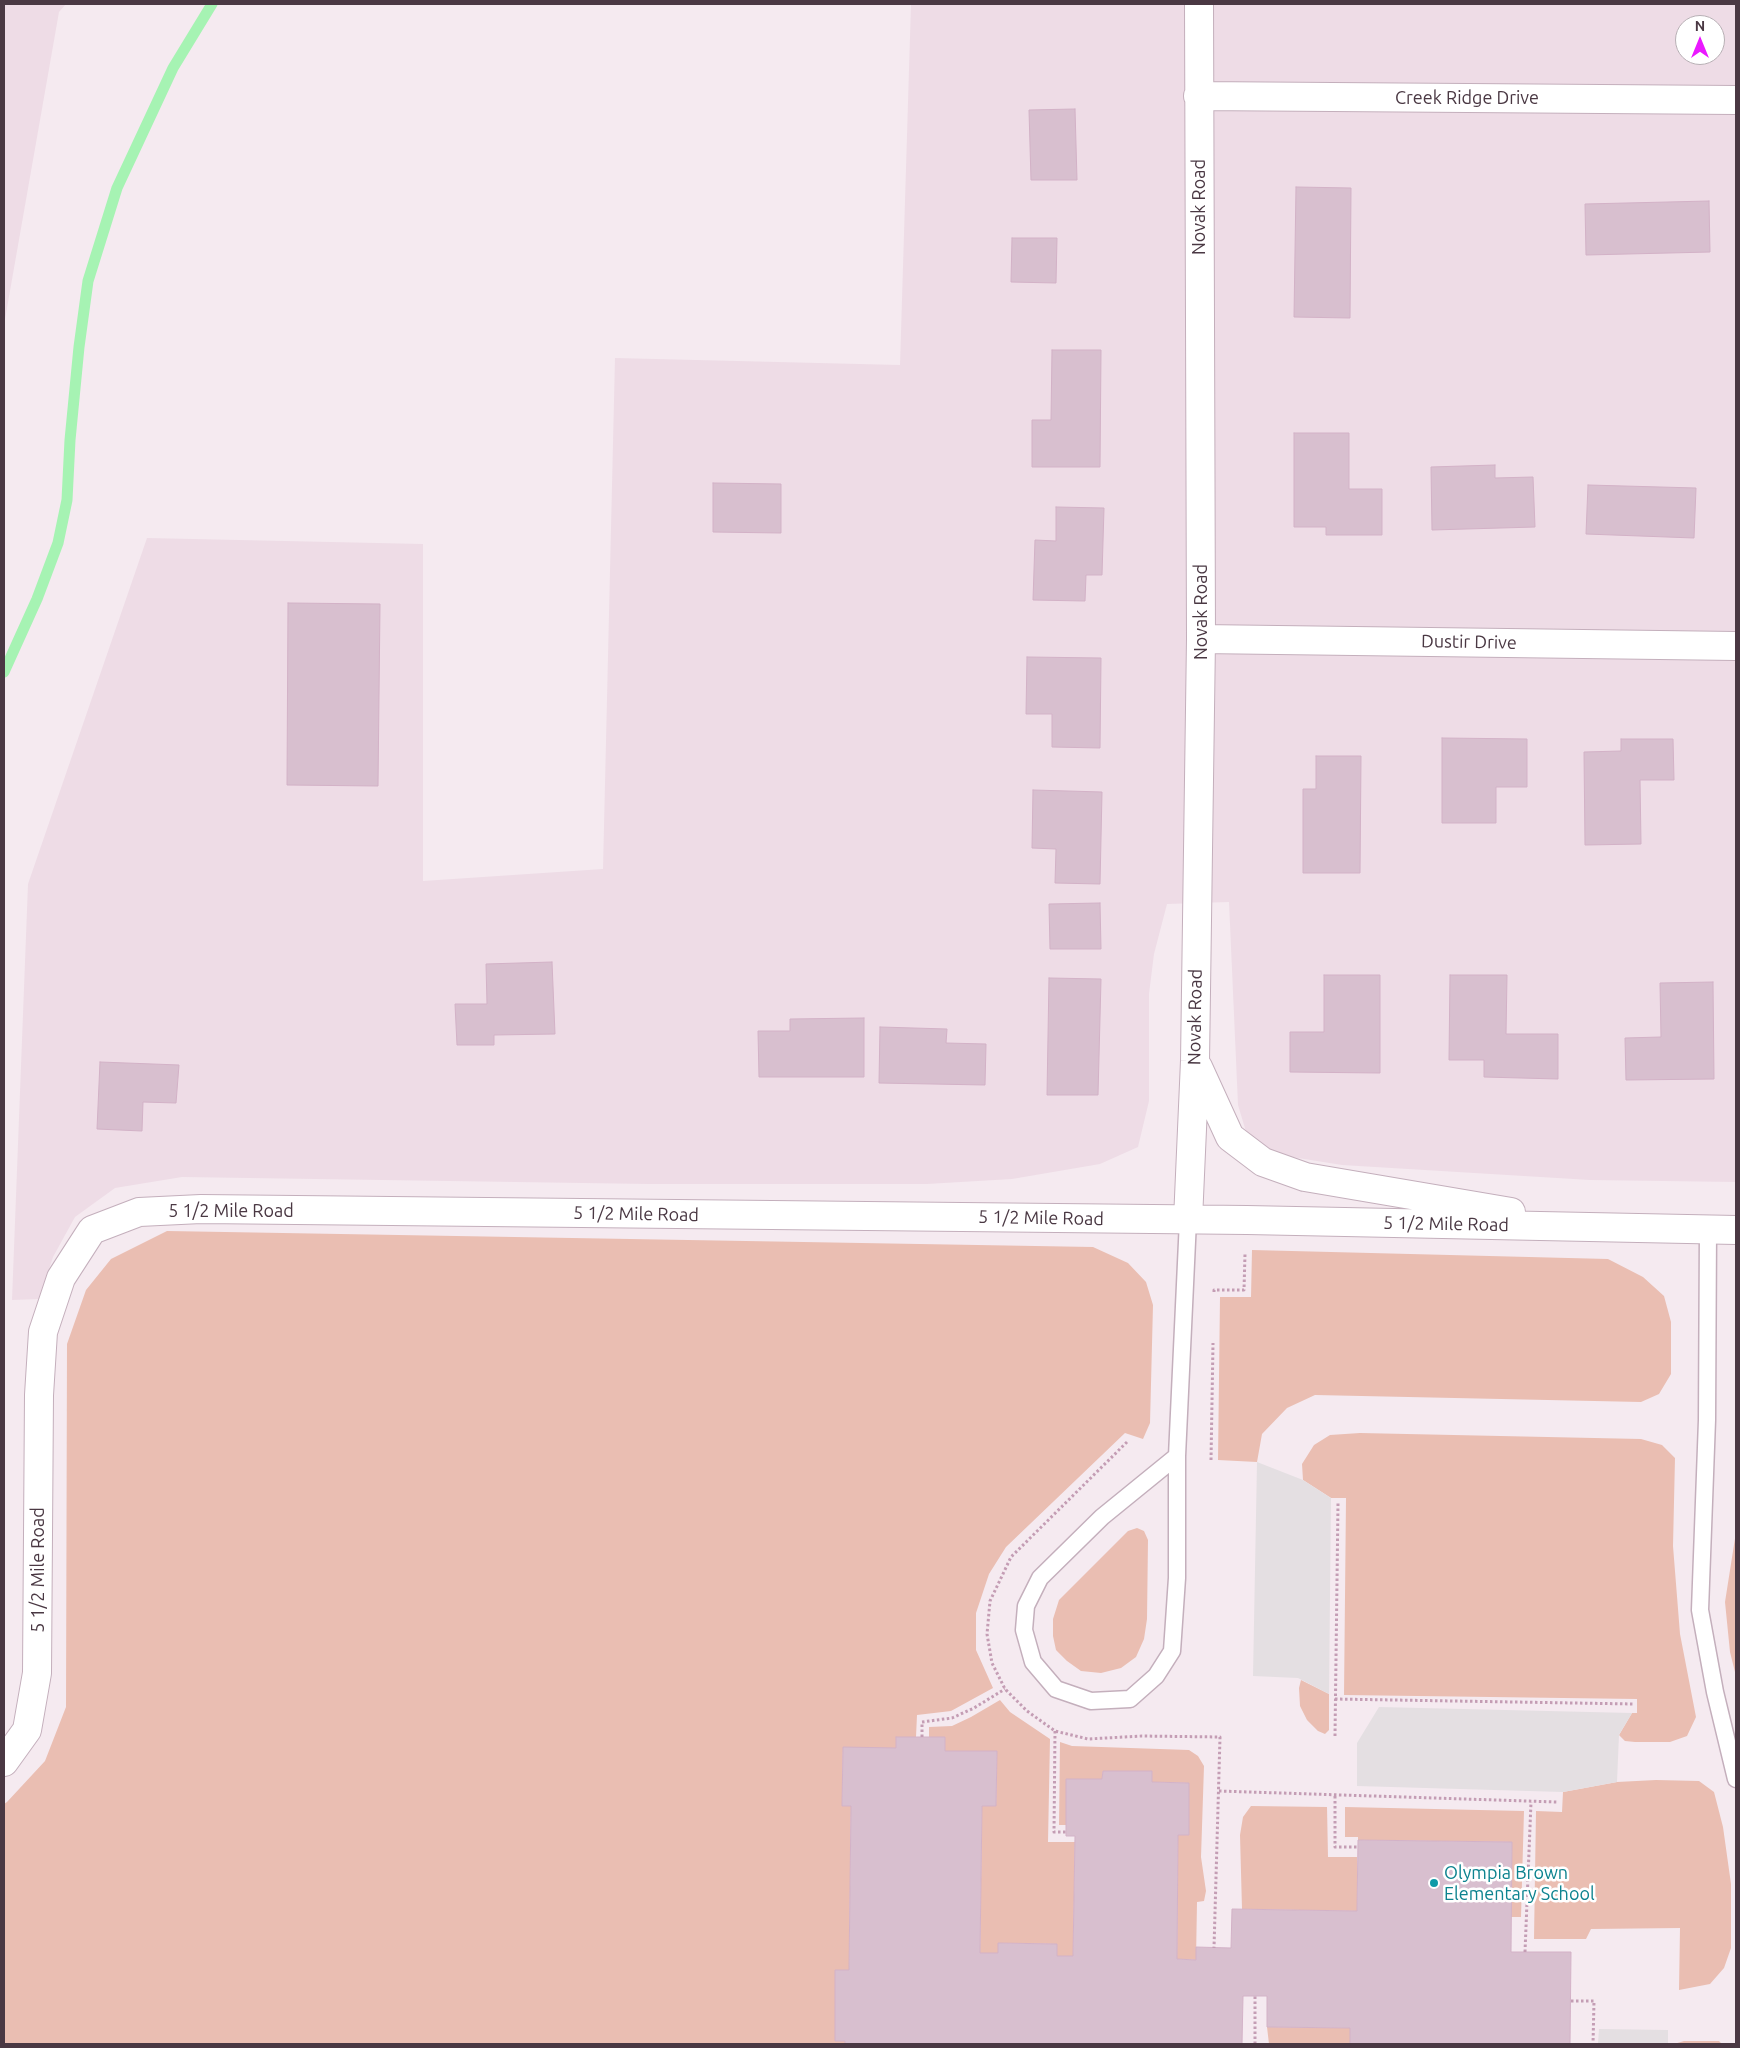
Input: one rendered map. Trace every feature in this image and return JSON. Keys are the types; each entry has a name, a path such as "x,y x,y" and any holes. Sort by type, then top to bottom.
{"street":[{"name":"Novak Road","path":"1188,1220 1195,1061 1201,639 1199,4"},
{"name":"Creek Ridge Drive","path":"1198,96 1736,100"},
{"name":"Dustir Drive","path":"1201,639 1736,646"},
{"path":"1195,1061 1230,1137 1263,1162 1305,1177 1594,1227"},
{"name":"5 1/2 Mile Road","path":"4,1762 27,1730 37,1673 39,1395 43,1332 61,1278 92,1230 139,1212 201,1209 1246,1220 1736,1230"}],"lane":[{"path":"1176,1456 1102,1517 1040,1578 1029,1599 1026,1606 1024,1630 1033,1662 1056,1689 1091,1700 1130,1699 1156,1676 1172,1650 1176,1578 1176,1456 1188,1220"},
{"path":"1708,1229 1707,1420 1700,1610 1715,1692 1736,1779"}],"path":[{"path":"1214,1300 1214,1290 1244,1290 1246,1220"},
{"path":"1211,1460 1213,1340"},
{"path":"1127,1442 1011,1557 990,1600 987,1634 992,1663 1005,1689 1026,1711 1055,1730 1088,1739 1142,1736 1220,1737 1214,1948"},
{"path":"1335,1736 1338,1503"},
{"path":"922,1737 922,1722 952,1718 974,1708 1005,1689"},
{"path":"1335,1699 1634,1704"},
{"path":"1055,1730 1054,1832 1066,1832"},
{"path":"1219,1791 1557,1802"},
{"path":"1335,1796 1335,1848 1358,1848"},
{"path":"1526,1952 1531,1802"},
{"path":"1255,1996 1255,2044"},
{"path":"1570,2001 1594,2001 1593,2044"}],"shaded area":[{"path":"4,4 66,4 59,12 4,325"},
{"path":"911,4 1736,4 1736,1182 1590,1180 1342,1165 1273,1154 1247,1135 1238,1105 1229,902 1167,904 1154,954 1149,994 1149,1101 1138,1147 1100,1164 1012,1179 927,1184 649,1184 182,1177 115,1188 75,1217 53,1257 39,1299 12,1300 28,884 147,538 423,544 423,881 603,869 615,358 900,365"},
{"path":"167,1231 1093,1247 1128,1263 1146,1282 1153,1305 1150,1423 1143,1439 1125,1433 1006,1547 989,1574 976,1613 976,1650 993,1688 951,1711 917,1715 916,1737 896,1737 896,1748 843,1748 842,1806 851,1806 849,1970 835,1970 835,2040 845,2041 845,2044 4,2044 4,1804 45,1761 66,1707 67,1344 86,1290 111,1259"},
{"path":"1252,1250 1608,1259 1643,1277 1664,1296 1671,1322 1671,1374 1659,1394 1641,1402 1315,1395 1287,1408 1262,1434 1257,1462 1218,1460 1220,1297 1251,1297"},
{"path":"1360,1433 1641,1439 1662,1445 1675,1458 1673,1546 1680,1634 1696,1717 1687,1736 1670,1742 1625,1741 1619,1735 1632,1713 1637,1713 1637,1699 1344,1695 1346,1498 1331,1498 1303,1480 1302,1464 1314,1445 1330,1435"},
{"path":"1257,1462 1303,1480 1331,1498 1329,1694 1298,1678 1253,1676"},
{"path":"1137,1528 1144,1531 1148,1540 1147,1619 1144,1639 1136,1657 1121,1668 1101,1673 1081,1671 1056,1650 1053,1636 1053,1619 1059,1600 1128,1531"},
{"path":"1736,1532 1736,1676 1730,1652 1725,1602"},
{"path":"1301,1680 1329,1694 1329,1730 1325,1734 1318,1731 1307,1720 1300,1706 1299,1688"},
{"path":"1000,1700 1010,1712 1050,1739 1048,1842 1075,1842 1073,1956 1057,1956 1057,1944 998,1943 998,1953 980,1953 982,1806 996,1805 997,1751 945,1751 945,1738 929,1737 929,1727 952,1726"},
{"path":"1379,1707 1632,1713 1619,1735 1617,1782 1563,1792 1357,1786 1357,1743"},
{"path":"1060,1742 1072,1746 1189,1750 1198,1756 1204,1766 1201,1857 1206,1891 1204,1901 1197,1902 1196,1960 1177,1959 1178,1835 1189,1835 1189,1783 1152,1782 1152,1771 1103,1771 1102,1779 1066,1780 1066,1825 1059,1825"},
{"path":"1656,1780 1699,1781 1714,1792 1723,1827 1731,1884 1731,1948 1724,1968 1710,1984 1679,1990 1680,1928 1591,1929 1586,1939 1534,1939 1536,1811 1562,1812 1563,1792 1617,1782"},
{"path":"1251,1806 1327,1807 1328,1857 1357,1857 1357,1911 1242,1909 1240,1835 1243,1817"},
{"path":"1345,1807 1524,1811 1521,1917 1511,1917 1512,1842 1358,1840 1358,1837 1345,1837"},
{"path":"1267,2027 1350,2028 1350,2044 1269,2044"},
{"path":"1599,2029 1668,2030 1668,2044 1598,2044"},
{"path":"1684,2041 1719,2041 1722,2044 1674,2044"}],"building":[{"path":"1075,109 1077,180 1031,180 1029,110"},
{"path":"1296,187 1351,188 1350,318 1294,317"},
{"path":"1709,201 1710,252 1586,255 1585,204"},
{"path":"1012,238 1057,238 1056,283 1011,282"},
{"path":"1052,350 1101,350 1100,467 1032,467 1032,420 1051,420"},
{"path":"1294,433 1349,433 1349,489 1382,489 1382,535 1326,535 1326,527 1294,527"},
{"path":"1495,465 1495,478 1533,477 1535,527 1432,530 1431,467"},
{"path":"713,483 781,484 781,533 713,532"},
{"path":"1588,485 1696,488 1694,538 1586,534"},
{"path":"1056,507 1104,508 1102,575 1086,575 1085,601 1033,600 1035,540 1056,541"},
{"path":"288,603 380,604 378,786 287,785"},
{"path":"1027,657 1101,658 1100,748 1052,747 1052,714 1026,714"},
{"path":"1442,738 1527,739 1527,787 1496,787 1496,823 1442,823"},
{"path":"1621,739 1673,739 1674,780 1640,780 1641,844 1585,845 1584,752 1621,751"},
{"path":"1316,756 1361,756 1360,873 1303,873 1303,789 1316,789"},
{"path":"1033,790 1102,792 1100,884 1055,883 1056,849 1032,848"},
{"path":"1100,903 1101,949 1050,949 1049,904"},
{"path":"552,962 555,1034 494,1035 494,1045 457,1045 455,1004 487,1004 486,964"},
{"path":"1324,975 1380,975 1380,1073 1290,1072 1290,1032 1324,1032"},
{"path":"1450,975 1507,975 1506,1034 1558,1034 1558,1079 1484,1077 1484,1060 1449,1060"},
{"path":"1049,978 1101,979 1098,1095 1047,1095"},
{"path":"1713,982 1714,1079 1626,1080 1625,1038 1661,1037 1660,983"},
{"path":"864,1018 864,1077 759,1077 758,1031 790,1031 790,1019"},
{"path":"880,1027 947,1029 946,1043 986,1044 985,1085 879,1083"},
{"path":"100,1062 179,1065 176,1103 143,1102 142,1131 97,1129"},
{"name":"Olympia Brown Elementary School","path":"896,1737 945,1737 945,1751 997,1751 996,1806 982,1806 980,1953 998,1953 998,1943 1057,1944 1057,1956 1073,1956 1075,1836 1066,1836 1066,1779 1102,1779 1103,1771 1152,1771 1152,1782 1189,1783 1189,1835 1178,1835 1177,1959 1196,1960 1196,1947 1231,1948 1232,1909 1357,1911 1358,1840 1512,1842 1511,1952 1571,1952 1570,2044 1350,2044 1350,2028 1267,2027 1267,1996 1243,1996 1242,2044 845,2044 845,2041 835,2041 835,1970 849,1970 851,1806 842,1806 843,1747 896,1748"}],"waterway":[{"path":"4,672 37,599 58,543 67,500 70,440 79,347 88,281 117,188 173,68 212,4"}],"place":[{"name":"Olympia Brown Elementary School","path":"1434,1883"}]}
